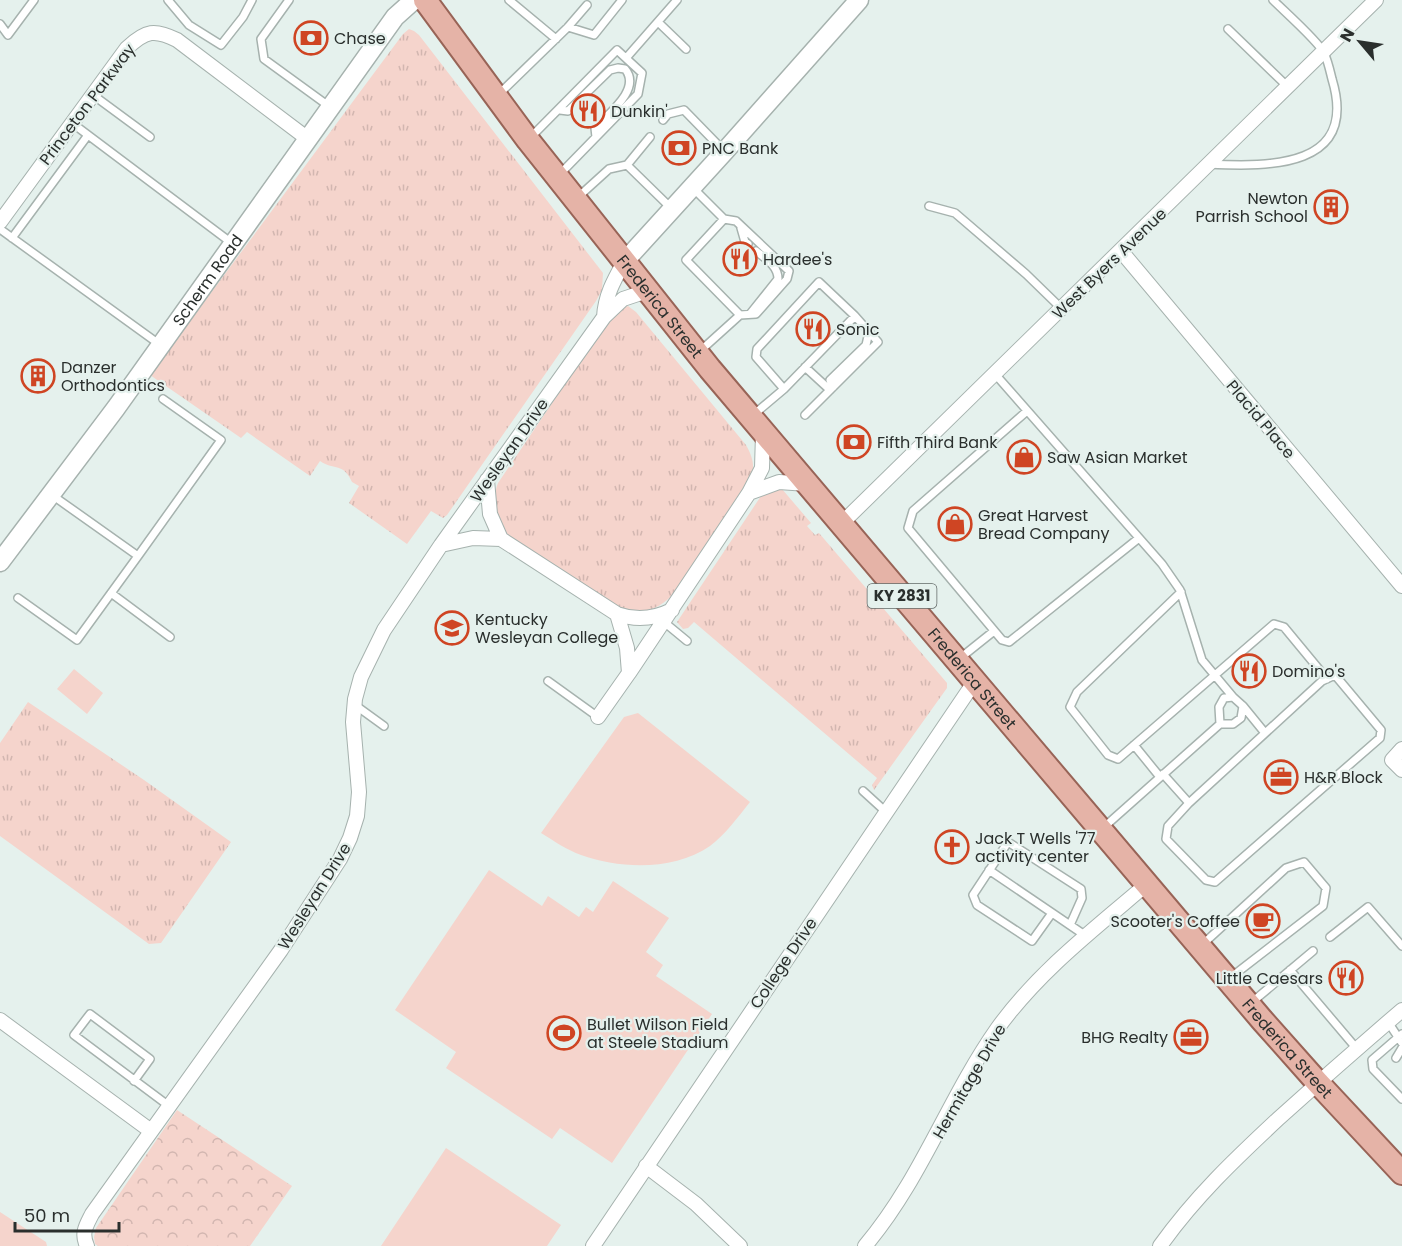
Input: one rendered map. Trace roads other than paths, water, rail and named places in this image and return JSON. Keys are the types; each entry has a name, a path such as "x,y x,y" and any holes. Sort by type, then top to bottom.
{"main road":[{"name":"Frederica Street","path":"425,0 528,140 697,353 1228,980 1318,1083 1402,1173"}],"street":[{"name":"Scherm Road","path":"0,562 161,345 396,18 414,0"},
{"path":"624,262 859,0"},
{"name":"West Byers Avenue","path":"841,524 1376,0"},
{"name":"Princeton Parkway","path":"0,222 127,48 138,38 150,32 163,33 177,40 308,139"},
{"name":"Placid Place","path":"1121,251 1402,586"},
{"name":"Wesleyan Drive","path":"604,317 609,289 624,262"},
{"name":"Wesleyan Drive","path":"86,1243 85,1227 92,1214 281,950 345,849 357,816 359,792 353,722 355,705 361,677 384,630 441,545 604,317 623,299 647,291"},
{"path":"598,717 749,493 762,468 757,424"},
{"path":"487,480 490,514 501,539"},
{"path":"749,493 779,482 807,484"},
{"path":"441,545 473,538 501,539 617,614 629,618 645,619 672,610"},
{"path":"617,614 627,648 629,673"},
{"name":"College Drive","path":"593,1246 975,681"},
{"path":"1402,749 1392,760 1402,770"},
{"name":"Hermitage Drive","path":"865,1246 911,1183 968,1076 996,1031 1029,990 1064,954 1147,884"},
{"path":"1160,1246 1181,1216 1221,1172 1402,1010"},
{"path":"0,1020 152,1131"},
{"path":"646,1166 696,1204 740,1246"}],"lane":[{"path":"0,24 8,35 34,0"},
{"path":"168,0 189,25 221,45 243,17 252,0"},
{"path":"289,0 261,39 264,59 331,107"},
{"path":"509,0 556,39"},
{"path":"568,27 594,35 622,0"},
{"path":"627,57 677,0"},
{"path":"1209,164 1271,164 1305,156 1323,146 1334,130 1338,116 1336,93 1324,51 1273,0"},
{"path":"496,97 568,27 587,4"},
{"path":"658,22 686,48"},
{"path":"1227,29 1288,87"},
{"path":"528,140 617,50 642,73 638,94 558,177"},
{"path":"560,110 568,111 610,70 625,69 631,82 626,95 595,128 596,137"},
{"path":"93,95 150,137"},
{"path":"663,120 668,114 684,111 725,152"},
{"path":"72,123 233,244"},
{"path":"12,237 88,135"},
{"path":"575,200 609,169 627,165 650,137"},
{"path":"627,165 672,209"},
{"path":"692,187 724,219 736,221 741,225 789,271 787,279 756,314 740,315 697,353"},
{"path":"929,206 955,213 1026,274 1062,309"},
{"path":"724,219 686,260 740,315"},
{"path":"741,225 745,242 748,244"},
{"path":"0,229 161,345"},
{"path":"750,314 778,279 778,272 773,265 756,251"},
{"path":"784,389 756,357 757,349 819,282 855,316 878,342 805,415"},
{"path":"757,424 784,389 855,316"},
{"path":"831,389 830,380 866,345 869,332"},
{"path":"806,367 831,389"},
{"path":"995,374 1162,564 1181,592 1202,660 1265,733"},
{"path":"18,597 77,639 111,593 220,440 163,399"},
{"path":"1027,411 913,511 908,528 994,631 1002,640 1009,642 1139,538"},
{"path":"59,500 138,556"},
{"path":"1181,592 1077,692 1070,707 1108,755 1118,759 1274,624 1284,627 1327,679"},
{"path":"111,593 170,637"},
{"path":"664,622 687,641"},
{"path":"957,660 994,631"},
{"path":"1335,675 1381,730 1380,738 1215,882 1206,880 1166,839 1168,826 1189,802 1322,681 1327,679 1335,675"},
{"path":"548,681 598,717"},
{"path":"1220,724 1219,707 1224,698 1233,697"},
{"path":"355,705 384,726"},
{"path":"1101,830 1220,724 1233,724 1241,718 1243,706"},
{"path":"1134,745 1189,802"},
{"path":"863,791 886,812"},
{"path":"1053,913 1032,940 977,904 973,895 1008,842 1081,889 1082,898 1070,924"},
{"path":"1200,946 1286,868 1304,862 1326,888 1323,906 1228,980"},
{"path":"989,870 1086,936"},
{"path":"1330,937 1368,907 1402,946"},
{"path":"1249,1004 1313,951"},
{"path":"1290,970 1357,1049"},
{"path":"134,1081 150,1059 90,1014 74,1035 134,1081 169,1107"},
{"path":"1388,1023 1401,1038 1372,1059 1373,1069 1385,1075 1402,1099"},
{"path":"1396,1058 1402,1048"},
{"path":"1395,1092 1399,1085"}],"place":[{"name":"Chase","path":"311,38"},
{"name":"Dunkin'","path":"588,111"},
{"name":"PNC Bank","path":"679,148"},
{"name":"Newton Parrish School","path":"1331,207"},
{"name":"Hardee's","path":"740,259"},
{"name":"Sonic","path":"813,329"},
{"name":"Danzer Orthodontics","path":"38,376"},
{"name":"Fifth Third Bank","path":"854,442"},
{"name":"Saw Asian Market","path":"1024,457"},
{"name":"Great Harvest Bread Company","path":"955,524"},
{"name":"Kentucky Wesleyan College","path":"452,628"},
{"name":"Domino's","path":"1249,671"},
{"name":"H&R Block","path":"1281,777"},
{"name":"Jack T Wells '77 activity center","path":"952,847"},
{"name":"Scooter's Coffee","path":"1263,921"},
{"name":"Little Caesars","path":"1346,978"},
{"name":"Bullet Wilson Field at Steele Stadium","path":"564,1033"},
{"name":"BHG Realty","path":"1191,1037"}]}
